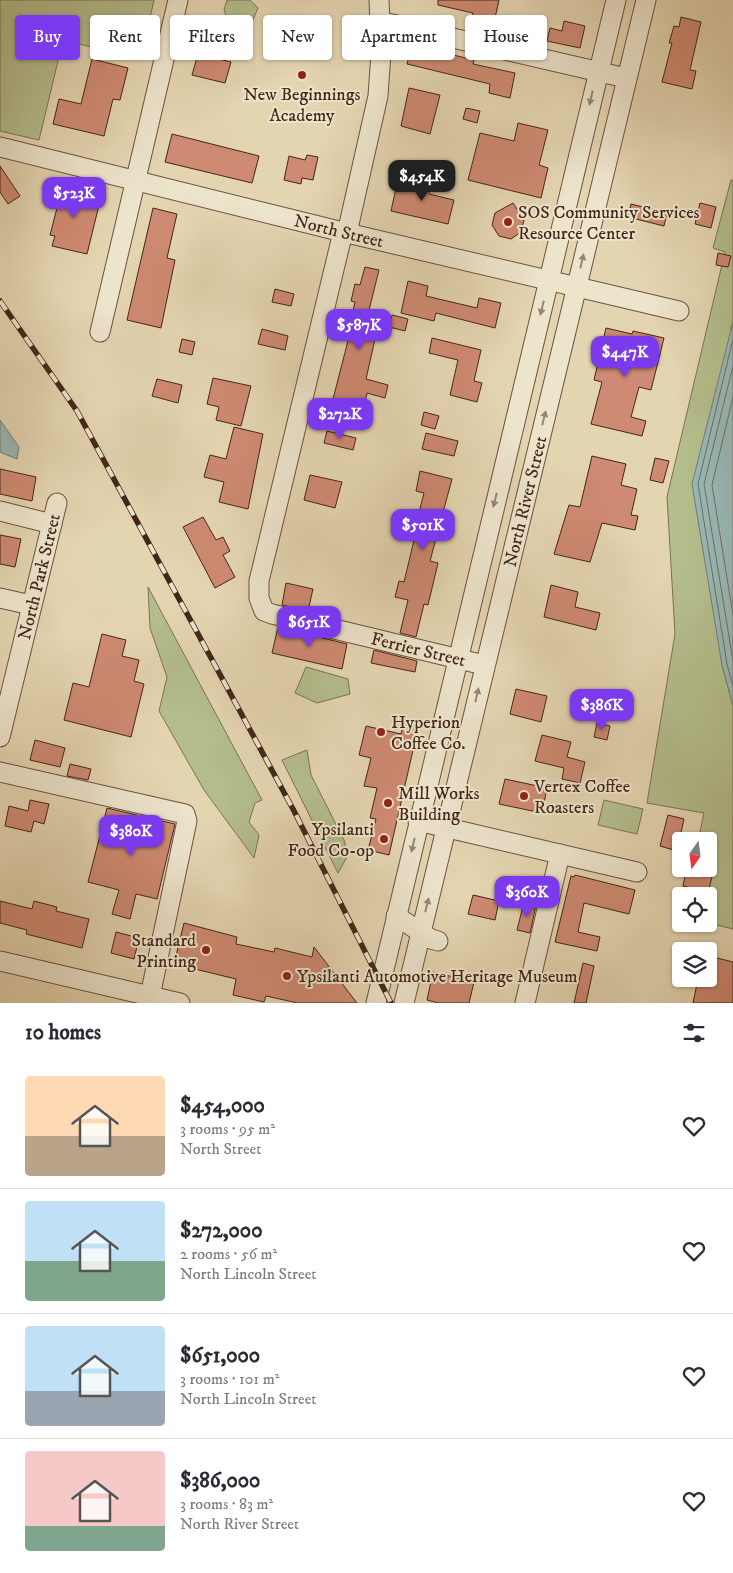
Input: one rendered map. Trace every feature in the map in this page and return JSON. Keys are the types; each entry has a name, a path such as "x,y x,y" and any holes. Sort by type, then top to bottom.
{"street":[{"path":"100,332 178,0"},
{"path":"379,0 379,15"},
{"name":"North River Street","path":"376,1003 457,658 616,0"},
{"name":"North River Street","path":"404,1003 484,665 646,0"},
{"path":"455,39 626,78"},
{"path":"345,232 378,96 381,60"},
{"name":"North Street","path":"0,147 345,232 679,311"},
{"name":"Ferrier Street","path":"345,232 259,581 259,598 264,611 484,665"},
{"path":"504,466 531,472"},
{"name":"North Park Street","path":"0,737 57,504"},
{"path":"0,511 52,524"},
{"path":"0,598 31,605"},
{"path":"0,772 145,803 184,814 187,821 150,996"},
{"path":"418,821 637,872"},
{"path":"525,1003 560,854"},
{"path":"396,916 421,930 431,939 438,941"},
{"path":"0,962 180,1003"}],"green space":[{"path":"0,0 154,0 151,15 90,15 90,47 80,44 80,15 15,15 15,60 58,60 39,140 0,131"},
{"path":"227,0 250,0 258,8 253,20 253,15 226,15 224,10"},
{"path":"731,180 733,180 733,322 731,327 722,665 733,706 733,929 717,925 717,887 687,887 690,878 718,878 718,832 700,832 704,813 647,803 675,634 667,497 725,252 713,248"},
{"path":"148,587 262,800 255,803 249,822 259,835 254,858 204,790 159,711 167,677 150,628"},
{"path":"306,667 348,679 350,694 317,703 295,693"},
{"path":"307,750 311,775 344,840 348,855 338,873 282,760"},
{"path":"604,800 643,809 637,834 598,825"}],"water":[{"path":"733,322 733,706 722,665 692,484"},
{"path":"0,420 19,447 17,459 0,452"}],"building":[{"path":"438,0 499,0 496,15 473,15 473,13 438,5"},
{"path":"681,17 701,22 690,70 696,71 692,89 662,82 672,43 669,43 674,26 679,27"},
{"path":"564,21 585,26 580,48 547,41 550,28 562,31"},
{"path":"455,55 465,58 465,60 474,60 473,64 515,73 510,98 489,93 490,84 407,64 408,60 455,60"},
{"path":"92,60 128,68 120,100 113,99 104,136 53,124 59,99 81,104"},
{"path":"196,60 223,60 231,62 225,83 192,75"},
{"path":"409,88 440,95 430,134 401,126"},
{"path":"466,108 480,111 477,123 463,119"},
{"path":"518,123 548,130 539,165 548,168 541,198 468,180 480,133 514,141"},
{"path":"172,134 259,156 252,183 165,162"},
{"path":"307,155 318,157 313,180 302,178 301,184 284,180 289,156 305,160"},
{"path":"0,166 20,196 8,204 0,192"},
{"path":"407,176 431,181 429,194 454,200 448,224 391,211 396,188 404,190"},
{"path":"57,186 101,197 87,254 52,246 55,236 50,235 57,208 52,207"},
{"path":"513,203 524,220 521,232 511,239 499,236 492,225 495,213"},
{"path":"700,203 716,207 711,228 695,224"},
{"path":"631,204 667,213 664,226 628,217"},
{"path":"153,208 177,214 167,258 175,260 161,328 127,320"},
{"path":"718,253 731,256 728,267 716,265"},
{"path":"365,267 379,270 368,314 380,317 366,379 388,385 385,398 367,393 362,414 331,407 352,325 350,324 355,302 351,301 355,284 360,285"},
{"path":"408,281 428,286 426,296 477,308 479,298 501,303 495,328 436,313 434,321 401,313"},
{"path":"275,289 294,294 291,306 272,302"},
{"path":"392,315 408,319 405,331 389,327"},
{"path":"606,328 632,334 633,331 664,338 651,390 639,387 631,417 646,421 642,436 591,424 602,382 594,380"},
{"path":"262,329 288,336 285,350 258,344"},
{"path":"432,338 481,350 474,381 482,383 477,402 450,395 458,360 429,353"},
{"path":"182,339 195,342 192,355 179,352"},
{"path":"213,378 251,386 241,426 216,420 219,407 207,404"},
{"path":"157,379 182,385 178,403 152,396"},
{"path":"424,412 439,416 435,429 421,425"},
{"path":"234,427 263,434 248,509 219,502 224,482 204,477 210,455 226,459"},
{"path":"327,431 356,438 353,450 324,443"},
{"path":"426,433 458,441 454,456 422,449"},
{"path":"592,456 626,464 621,485 637,489 631,515 638,516 635,530 602,523 590,562 554,554 569,505 580,507"},
{"path":"655,458 669,461 663,483 650,480"},
{"path":"0,469 36,477 32,501 0,494"},
{"path":"420,471 452,479 430,561 438,563 428,605 424,604 416,637 400,633 408,600 395,597 399,581 404,582 415,536 413,535 424,493 416,491"},
{"path":"310,475 342,482 335,508 304,500"},
{"path":"203,517 216,540 223,537 230,551 223,555 235,577 215,588 183,527"},
{"path":"0,535 21,539 15,567 0,564"},
{"path":"286,583 313,589 308,611 282,605"},
{"path":"551,585 578,592 575,607 600,613 596,630 544,617"},
{"path":"278,627 347,644 342,669 272,653"},
{"path":"102,634 126,640 122,656 139,660 134,681 144,684 131,737 64,720 73,683 89,687"},
{"path":"374,650 417,661 415,672 371,663"},
{"path":"516,689 547,696 541,722 510,714"},
{"path":"404,720 419,724 389,855 368,850 376,819 370,818 377,788 364,786 371,758 359,755 366,726 401,734"},
{"path":"597,723 610,726 607,740 594,737"},
{"path":"542,735 571,742 567,757 585,762 580,783 562,779 564,768 535,761"},
{"path":"35,740 65,748 60,767 30,760"},
{"path":"70,764 91,769 88,780 67,776"},
{"path":"505,779 547,788 542,813 499,804"},
{"path":"30,800 49,804 44,824 34,821 31,832 5,826 9,806 28,811"},
{"path":"107,808 175,824 157,899 136,894 130,919 112,914 119,890 88,882"},
{"path":"668,815 684,819 681,832 672,832 672,850 660,846"},
{"path":"575,875 635,890 629,914 584,903 578,932 600,937 597,951 555,942 571,876 574,877"},
{"path":"685,878 712,878 709,887 683,886"},
{"path":"473,895 499,901 495,920 468,914"},
{"path":"0,901 32,909 34,901 57,907 56,911 89,919 82,948 26,934 27,930 0,923"},
{"path":"524,902 536,905 530,933 517,930"},
{"name":"Ypsilanti Automotive Heritage Museum","path":"184,923 237,937 236,944 274,952 275,948 312,957 314,947 357,1003 298,1003 266,996 264,1002 233,995 236,979 174,964"},
{"path":"116,932 139,938 134,959 111,953"},
{"path":"717,958 733,962 733,1003 693,1003 696,987 717,987"},
{"path":"583,963 594,966 586,1003 574,1003"},
{"path":"433,972 474,982 469,1003 438,1003 427,1000"}],"railway":[{"path":"0,301 77,411 293,809 391,1003"}],"place":[{"name":"New Beginnings Academy","path":"302,75"},
{"name":"SOS Community Services Resource Center","path":"508,222"},
{"name":"Hyperion Coffee Co.","path":"381,732"},
{"name":"Vertex Coffee Roasters","path":"524,796"},
{"name":"Mill Works Building","path":"388,803"},
{"name":"Ypsilanti Food Co-op","path":"384,839"},
{"name":"Standard Printing","path":"206,950"},
{"name":"Ypsilanti Automotive Heritage Museum","path":"287,976"}]}
